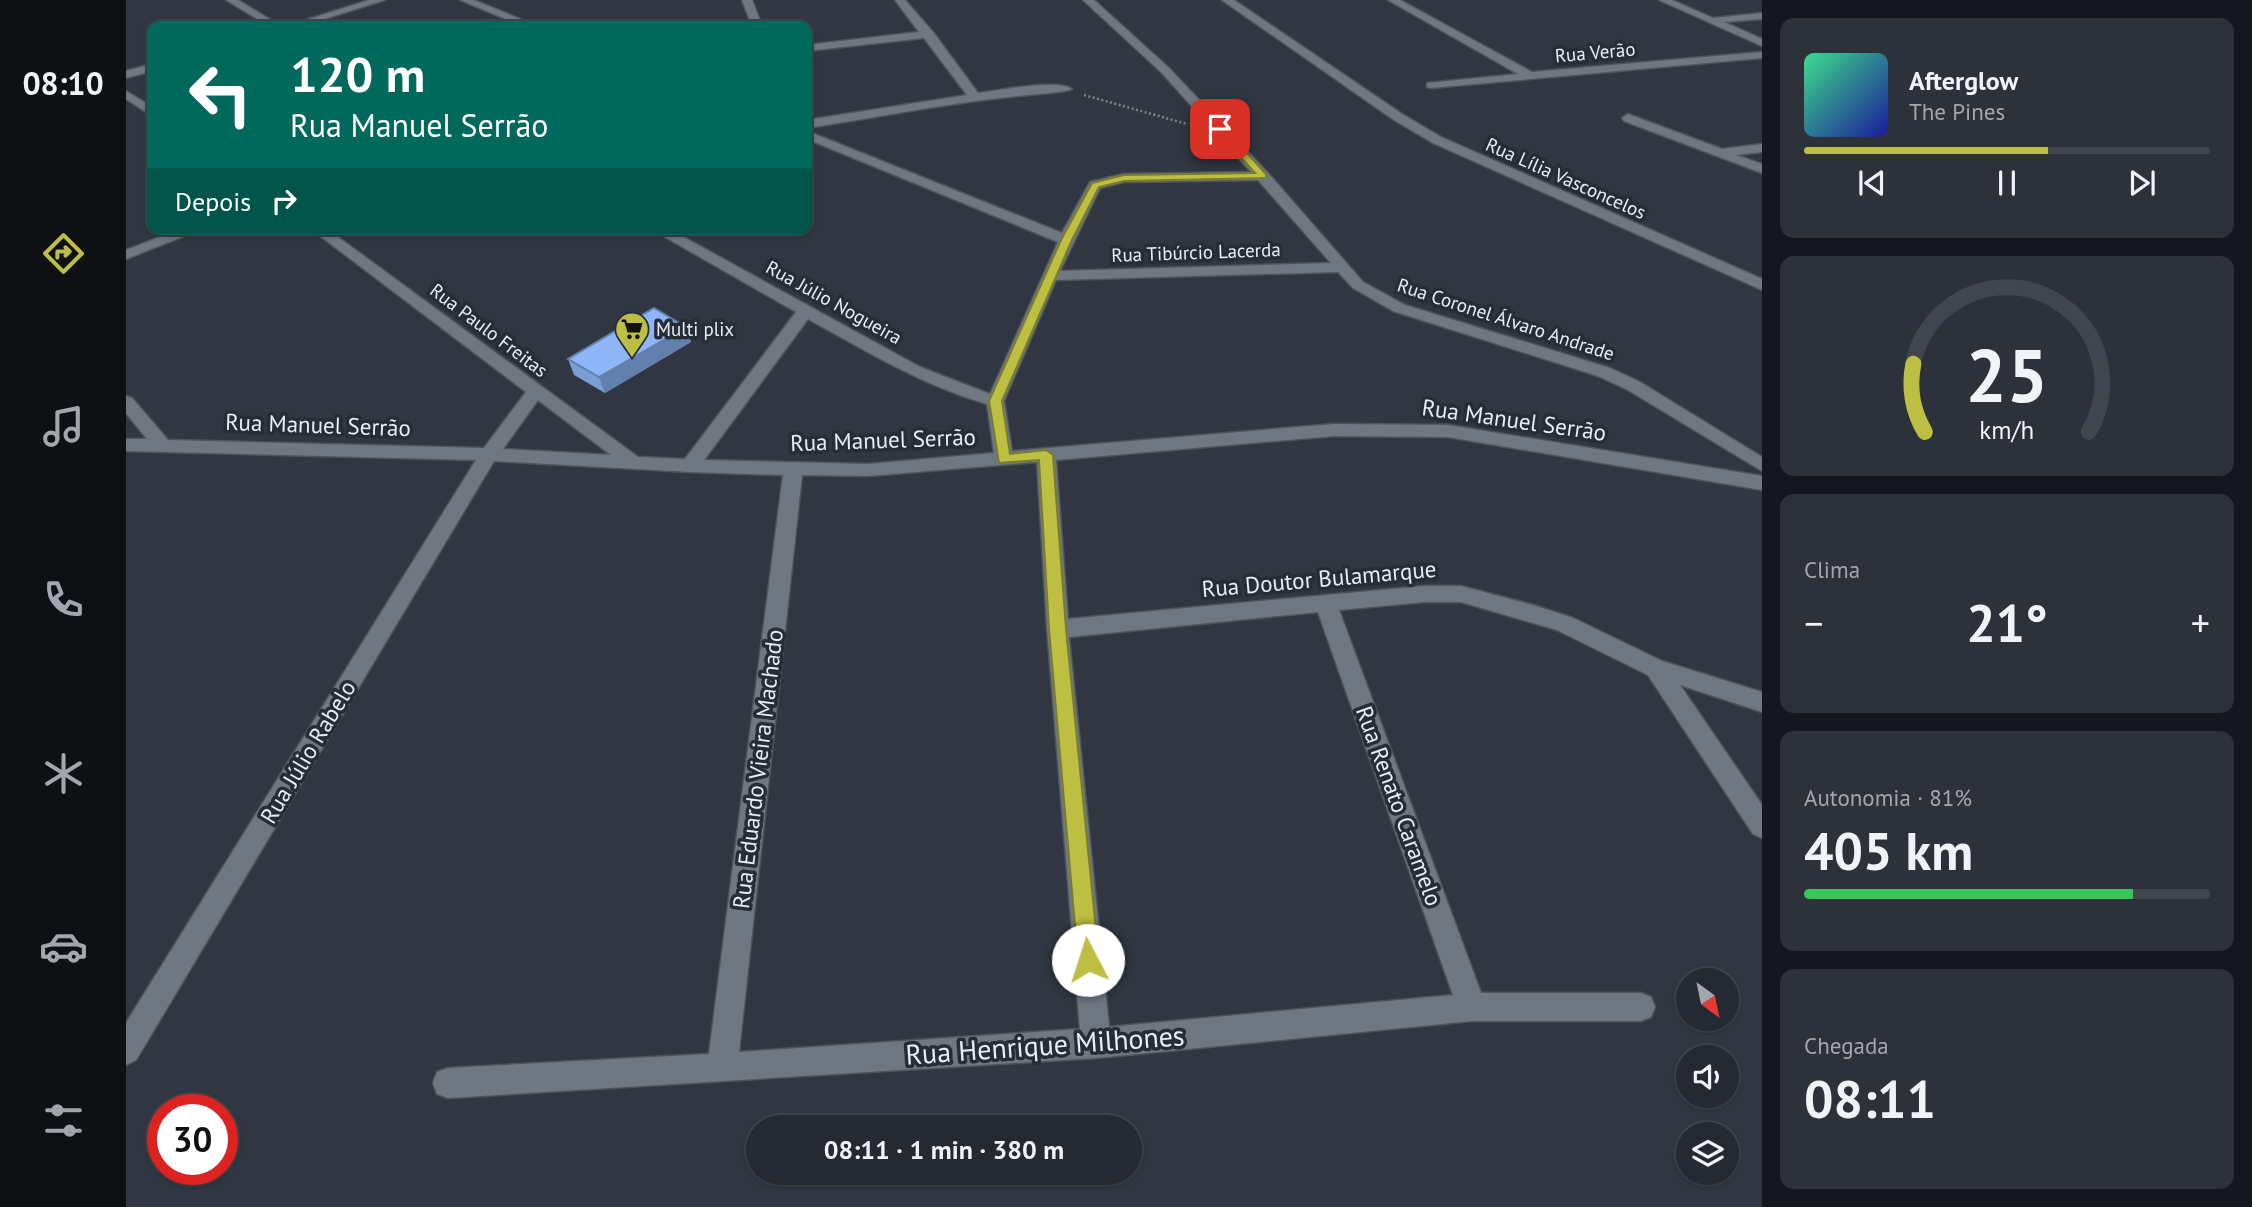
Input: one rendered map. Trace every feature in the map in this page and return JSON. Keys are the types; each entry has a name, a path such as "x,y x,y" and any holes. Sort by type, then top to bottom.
{"street":[{"path":"231,0 267,21"},
{"path":"309,21 380,0"},
{"path":"465,0 520,21"},
{"path":"747,0 755,21"},
{"path":"900,0 929,34 975,97"},
{"name":"Rua Coronel Álvaro Andrade","path":"1088,0 1165,70 1263,176 1358,285 1399,308 1572,361 1614,377 1689,418 1762,465"},
{"name":"Rua Lília Vasconcelos","path":"1227,0 1362,93 1437,140 1762,285"},
{"path":"1393,0 1528,75"},
{"path":"1664,0 1762,43"},
{"path":"1712,21 1762,16"},
{"path":"812,47 929,34"},
{"name":"Rua Verão","path":"1431,85 1762,55"},
{"path":"126,75 147,69"},
{"path":"812,123 975,97 1052,88 1066,89"},
{"path":"126,94 147,109"},
{"path":"1628,118 1762,169"},
{"path":"812,137 1066,240"},
{"path":"1720,153 1762,148"},
{"path":"1004,459 995,401 1053,276 1066,240 1095,185 1107,180 1263,176"},
{"path":"126,255 179,235"},
{"name":"Rua Paulo Freitas","path":"326,235 635,464"},
{"name":"Rua Júlio Nogueira","path":"669,235 914,371 958,390 995,401"},
{"name":"Rua Tibúrcio Lacerda","path":"1053,276 1340,267"},
{"path":"690,466 806,310"},
{"name":"Rua Júlio Rabelo","path":"126,1050 489,454 536,391"},
{"path":"126,402 162,445"},
{"name":"Rua Manuel Serrão","path":"126,446 489,454 635,464 793,469 906,468 1334,430 1404,429 1500,438 1762,483"},
{"path":"1046,455 1058,629 1096,1043"},
{"name":"Rua Eduardo Vieira Machado","path":"722,1068 793,469"},
{"name":"Rua Doutor Bulamarque","path":"1058,629 1424,594 1461,594 1565,624 1656,668 1762,702"},
{"name":"Rua Renato Caramelo","path":"1326,605 1472,1007"},
{"path":"1656,668 1762,826"},
{"name":"Rua Henrique Milhones","path":"448,1083 1096,1043 1472,1007 1640,1007"}],"path":[{"path":"1066,89 1197,128"}],"building":[{"path":"654,308 686,327 599,377 568,359"}],"place":[{"name":"Multi plix","path":"632,359"}],"route":[{"path":"1088,960 1058,629 1046,455 1004,459 995,401 1053,276 1066,240 1095,185 1124,178 1263,176 1220,129"}]}
